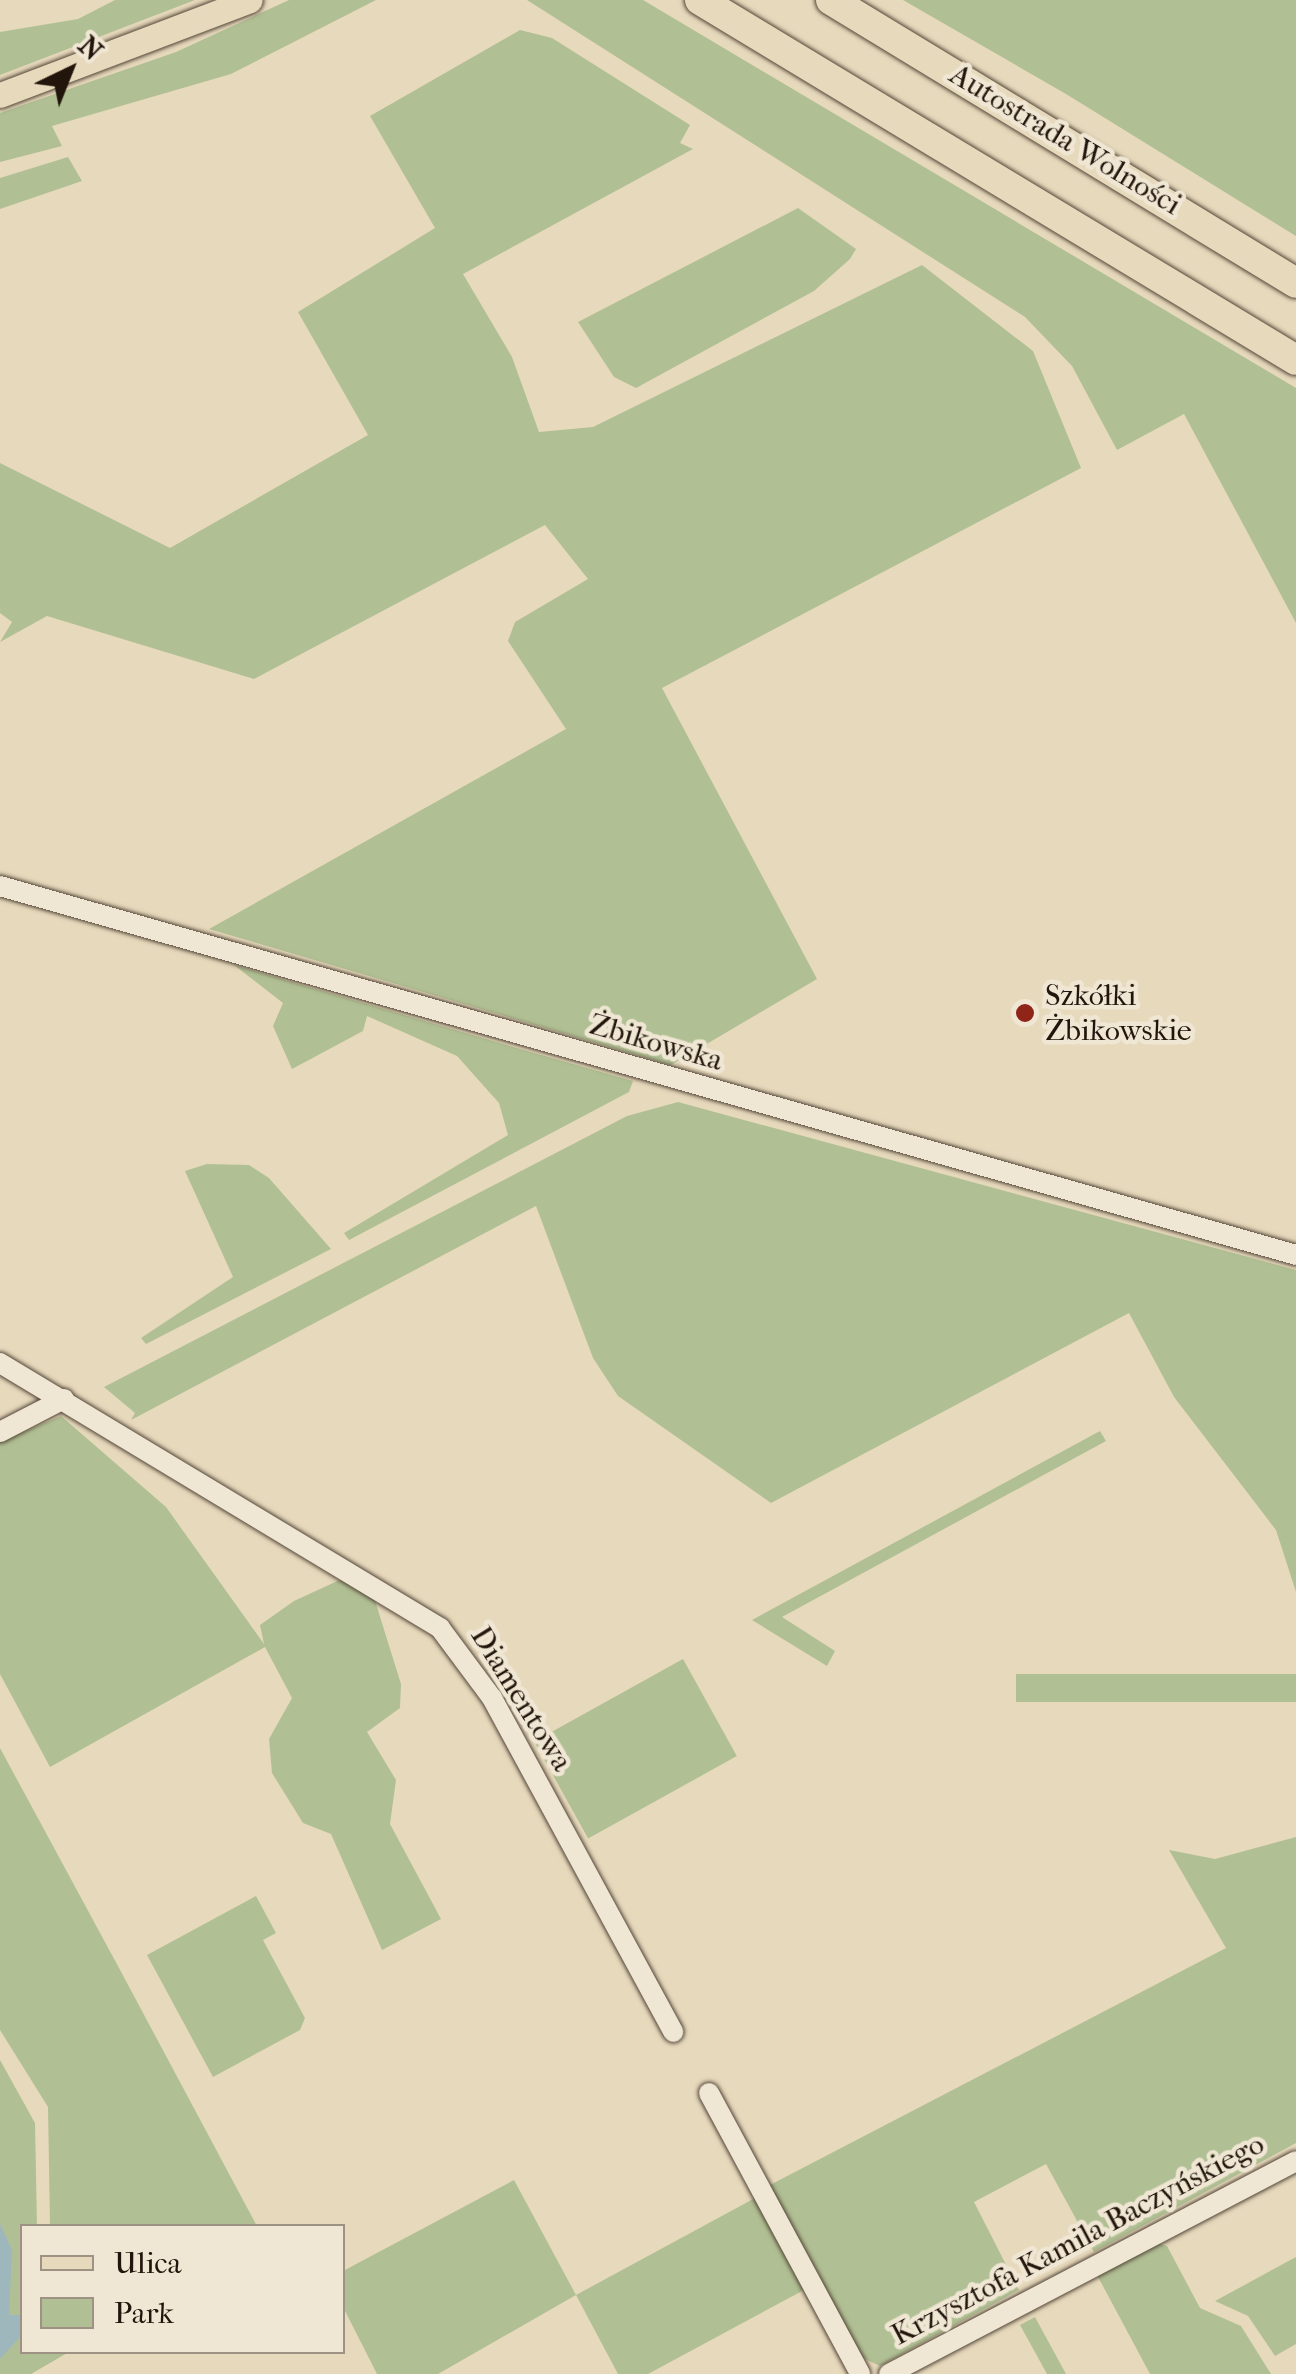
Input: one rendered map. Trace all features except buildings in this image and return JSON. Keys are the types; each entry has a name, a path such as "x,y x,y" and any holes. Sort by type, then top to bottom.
{"highway":[{"path":"700,0 905,119 1296,360"},
{"name":"Autostrada Wolności","path":"831,0 1296,283"}],"main road":[{"path":"0,94 250,0"}],"street":[{"name":"Żbikowska","path":"0,886 1296,1255"},
{"name":"Diamentowa","path":"0,1362 440,1628 492,1698 673,2032"},
{"path":"0,1432 64,1400"},
{"path":"709,2093 860,2374"},
{"name":"Krzysztofa Kamila Baczyńskiego","path":"889,2374 1296,2161"}],"green space":[{"path":"115,0 195,0 0,75 0,32 78,19"},
{"path":"289,0 376,0 231,74 52,126 62,146 0,162 0,113 176,52"},
{"path":"527,0 643,0 1296,388 1296,623 1184,414 1117,450 1072,366 1025,317"},
{"path":"903,0 1296,0 1296,236 1066,94"},
{"path":"520,30 552,38 690,125 680,143 693,149 463,274 512,357 539,432 593,427 922,265 1033,351 1081,468 662,688 817,979 671,1065 209,929 566,729 508,641 515,622 588,579 545,525 254,679 47,616 0,642 12,622 0,613 0,463 170,548 368,435 298,312 435,228 370,116"},
{"path":"68,157 82,181 0,209 0,178"},
{"path":"798,208 856,249 850,259 814,291 636,388 614,377 578,322"},
{"path":"234,965 633,1081 629,1092 349,1240 344,1233 508,1135 499,1103 457,1056 367,1016 363,1031 292,1069 273,1026 283,1003"},
{"path":"678,1102 1296,1270 1296,1592 1276,1530 1174,1397 1129,1313 771,1503 618,1396 593,1358 536,1206 131,1420 135,1413 104,1387 627,1116"},
{"path":"207,1164 249,1165 269,1178 331,1249 146,1344 141,1338 233,1277 185,1171"},
{"path":"61,1416 166,1507 264,1644 260,1625 294,1601 346,1577 372,1591 401,1684 400,1708 367,1732 396,1780 390,1824 441,1919 382,1950 331,1834 303,1823 272,1773 269,1739 292,1698 265,1647 50,1767 0,1674 0,1442"},
{"path":"1100,1431 1106,1441 782,1617 835,1651 827,1666 752,1620"},
{"path":"683,1659 737,1756 588,1839 534,1741"},
{"path":"1016,1674 1296,1674 1296,1702 1016,1702"},
{"path":"0,1748 256,2224 50,2224 48,2107 0,2030"},
{"path":"1296,1837 1296,2143 1094,2252 1046,2164 974,2202 1019,2290 880,2366 858,2356 768,2186 1226,1948 1169,1850 1215,1859"},
{"path":"256,1896 276,1933 263,1940 305,2018 300,2030 213,2077 147,1955"},
{"path":"0,2060 35,2123 37,2224 20,2224 20,2354 66,2354 31,2374 0,2374"},
{"path":"514,2180 576,2295 438,2374 377,2374 345,2311 345,2270"},
{"path":"755,2198 804,2290 648,2374 618,2374 576,2295"},
{"path":"1156,2243 1167,2246 1200,2308 1241,2326 1271,2374 1150,2374 1097,2275"},
{"path":"1296,2257 1296,2344 1275,2356 1248,2316 1215,2301"},
{"path":"1035,2317 1066,2374 1047,2374 1020,2325"}],"water":[{"path":"0,2224 12,2250 9,2315 20,2315 20,2337 0,2359"}],"place":[{"name":"Szkółki Żbikowskie","path":"1025,1013"}]}
